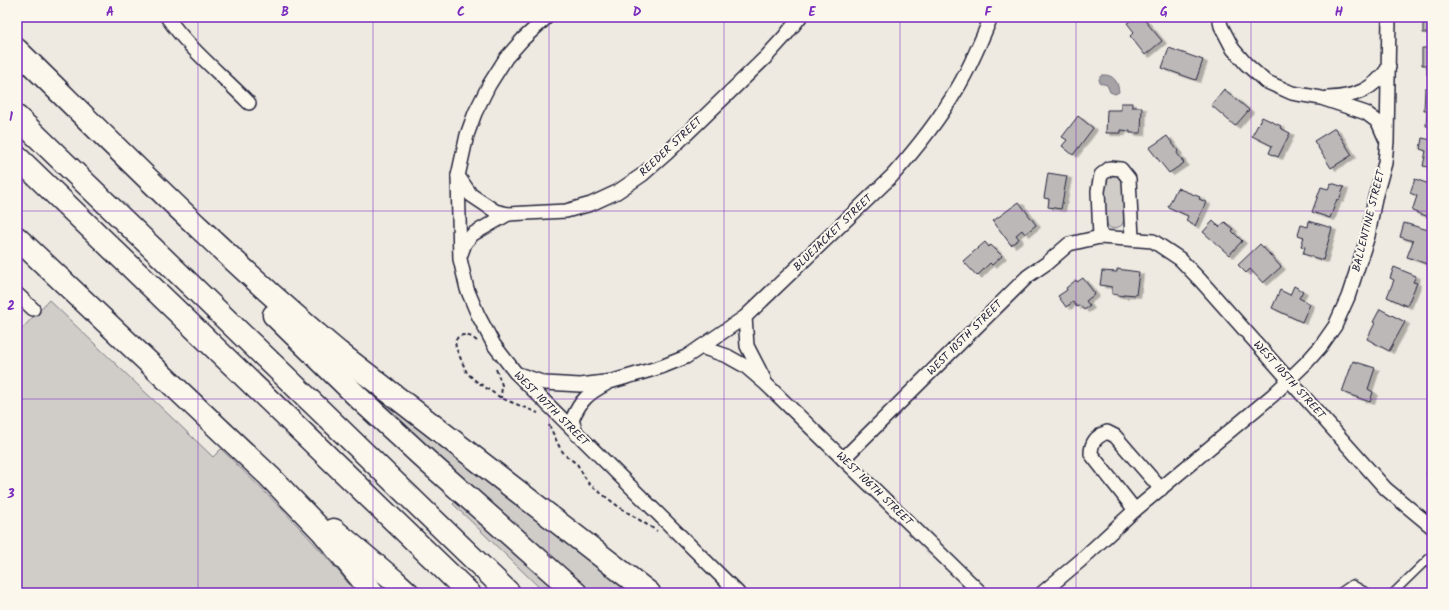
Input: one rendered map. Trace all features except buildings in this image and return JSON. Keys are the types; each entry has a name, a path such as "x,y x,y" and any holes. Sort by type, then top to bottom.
{"highway":[{"path":"17,50 181,210 288,310 338,352 648,593"},
{"path":"17,117 509,593"},
{"path":"17,157 469,593"},
{"path":"181,210 205,248 355,394 427,461 576,593"},
{"path":"17,238 270,476 408,593"},
{"path":"270,476 322,531 373,593"}],"street":[{"path":"167,17 192,49 249,103"},
{"name":"WEST 107TH STREET","path":"547,17 506,58 489,85 475,113 467,135 458,176 460,259 467,289 494,346 515,372 738,593"},
{"name":"REEDER STREET","path":"458,176 471,195 496,211 508,214 566,211 591,204 617,192 642,175 667,153 766,57 800,17"},
{"name":"BLUEJACKET STREET","path":"515,372 545,383 580,385 613,381 661,367 686,357 745,317 892,176 909,156 933,126 958,88 978,50 991,17"},
{"path":"1219,17 1221,26 1233,49 1246,64 1265,81 1292,93 1321,98 1366,113 1378,122 1387,141"},
{"name":"BALLENTINE STREET","path":"1042,593 1080,561 1135,510 1273,395 1321,346 1335,326 1348,298 1368,236 1374,198 1384,163 1387,141 1389,17"},
{"path":"1321,98 1346,97 1365,90 1382,78 1389,67"},
{"path":"1100,237 1098,191 1101,175 1110,168 1121,169 1129,179 1132,238"},
{"name":"REEDER STREET","path":"460,259 465,243 473,234 508,214"},
{"name":"WEST 105TH STREET","path":"843,459 1028,276 1047,263 1069,244 1100,237 1132,238 1153,241 1180,259 1207,287 1386,489 1432,527"},
{"path":"17,294 32,309"},
{"name":"WEST 106TH STREET","path":"745,317 747,346 766,384"},
{"name":"WEST 106TH STREET","path":"701,347 727,356 745,366 766,384 981,593"},
{"name":"BLUEJACKET STREET","path":"577,435 572,420 579,405 593,391 613,381"},
{"path":"1135,510 1090,454 1091,446 1096,437 1107,432 1115,436 1161,488"}],"lane":[{"path":"1393,593 1432,555"},
{"path":"1339,593 1352,584 1368,593"}],"path":[{"path":"478,342 471,336 462,335 456,338 454,345 467,373 488,390 501,398 540,414"},
{"path":"494,365 502,385 501,398"},
{"path":"547,419 560,448 565,455 577,464 589,484 619,507 657,532"}],"shaded area":[{"path":"1102,75 1110,76 1115,79 1119,92 1115,94 1110,92 1107,85 1100,83 1099,79"},
{"path":"1116,174 1123,179 1124,220 1122,225 1115,228 1110,228 1107,225 1105,214 1105,182 1110,175"},
{"path":"49,300 213,457 221,449 274,501 325,555 356,593 17,593 17,334"},
{"path":"368,388 631,593 588,593 463,482 365,391"},
{"path":"457,499 564,593 545,593 453,504"}]}
